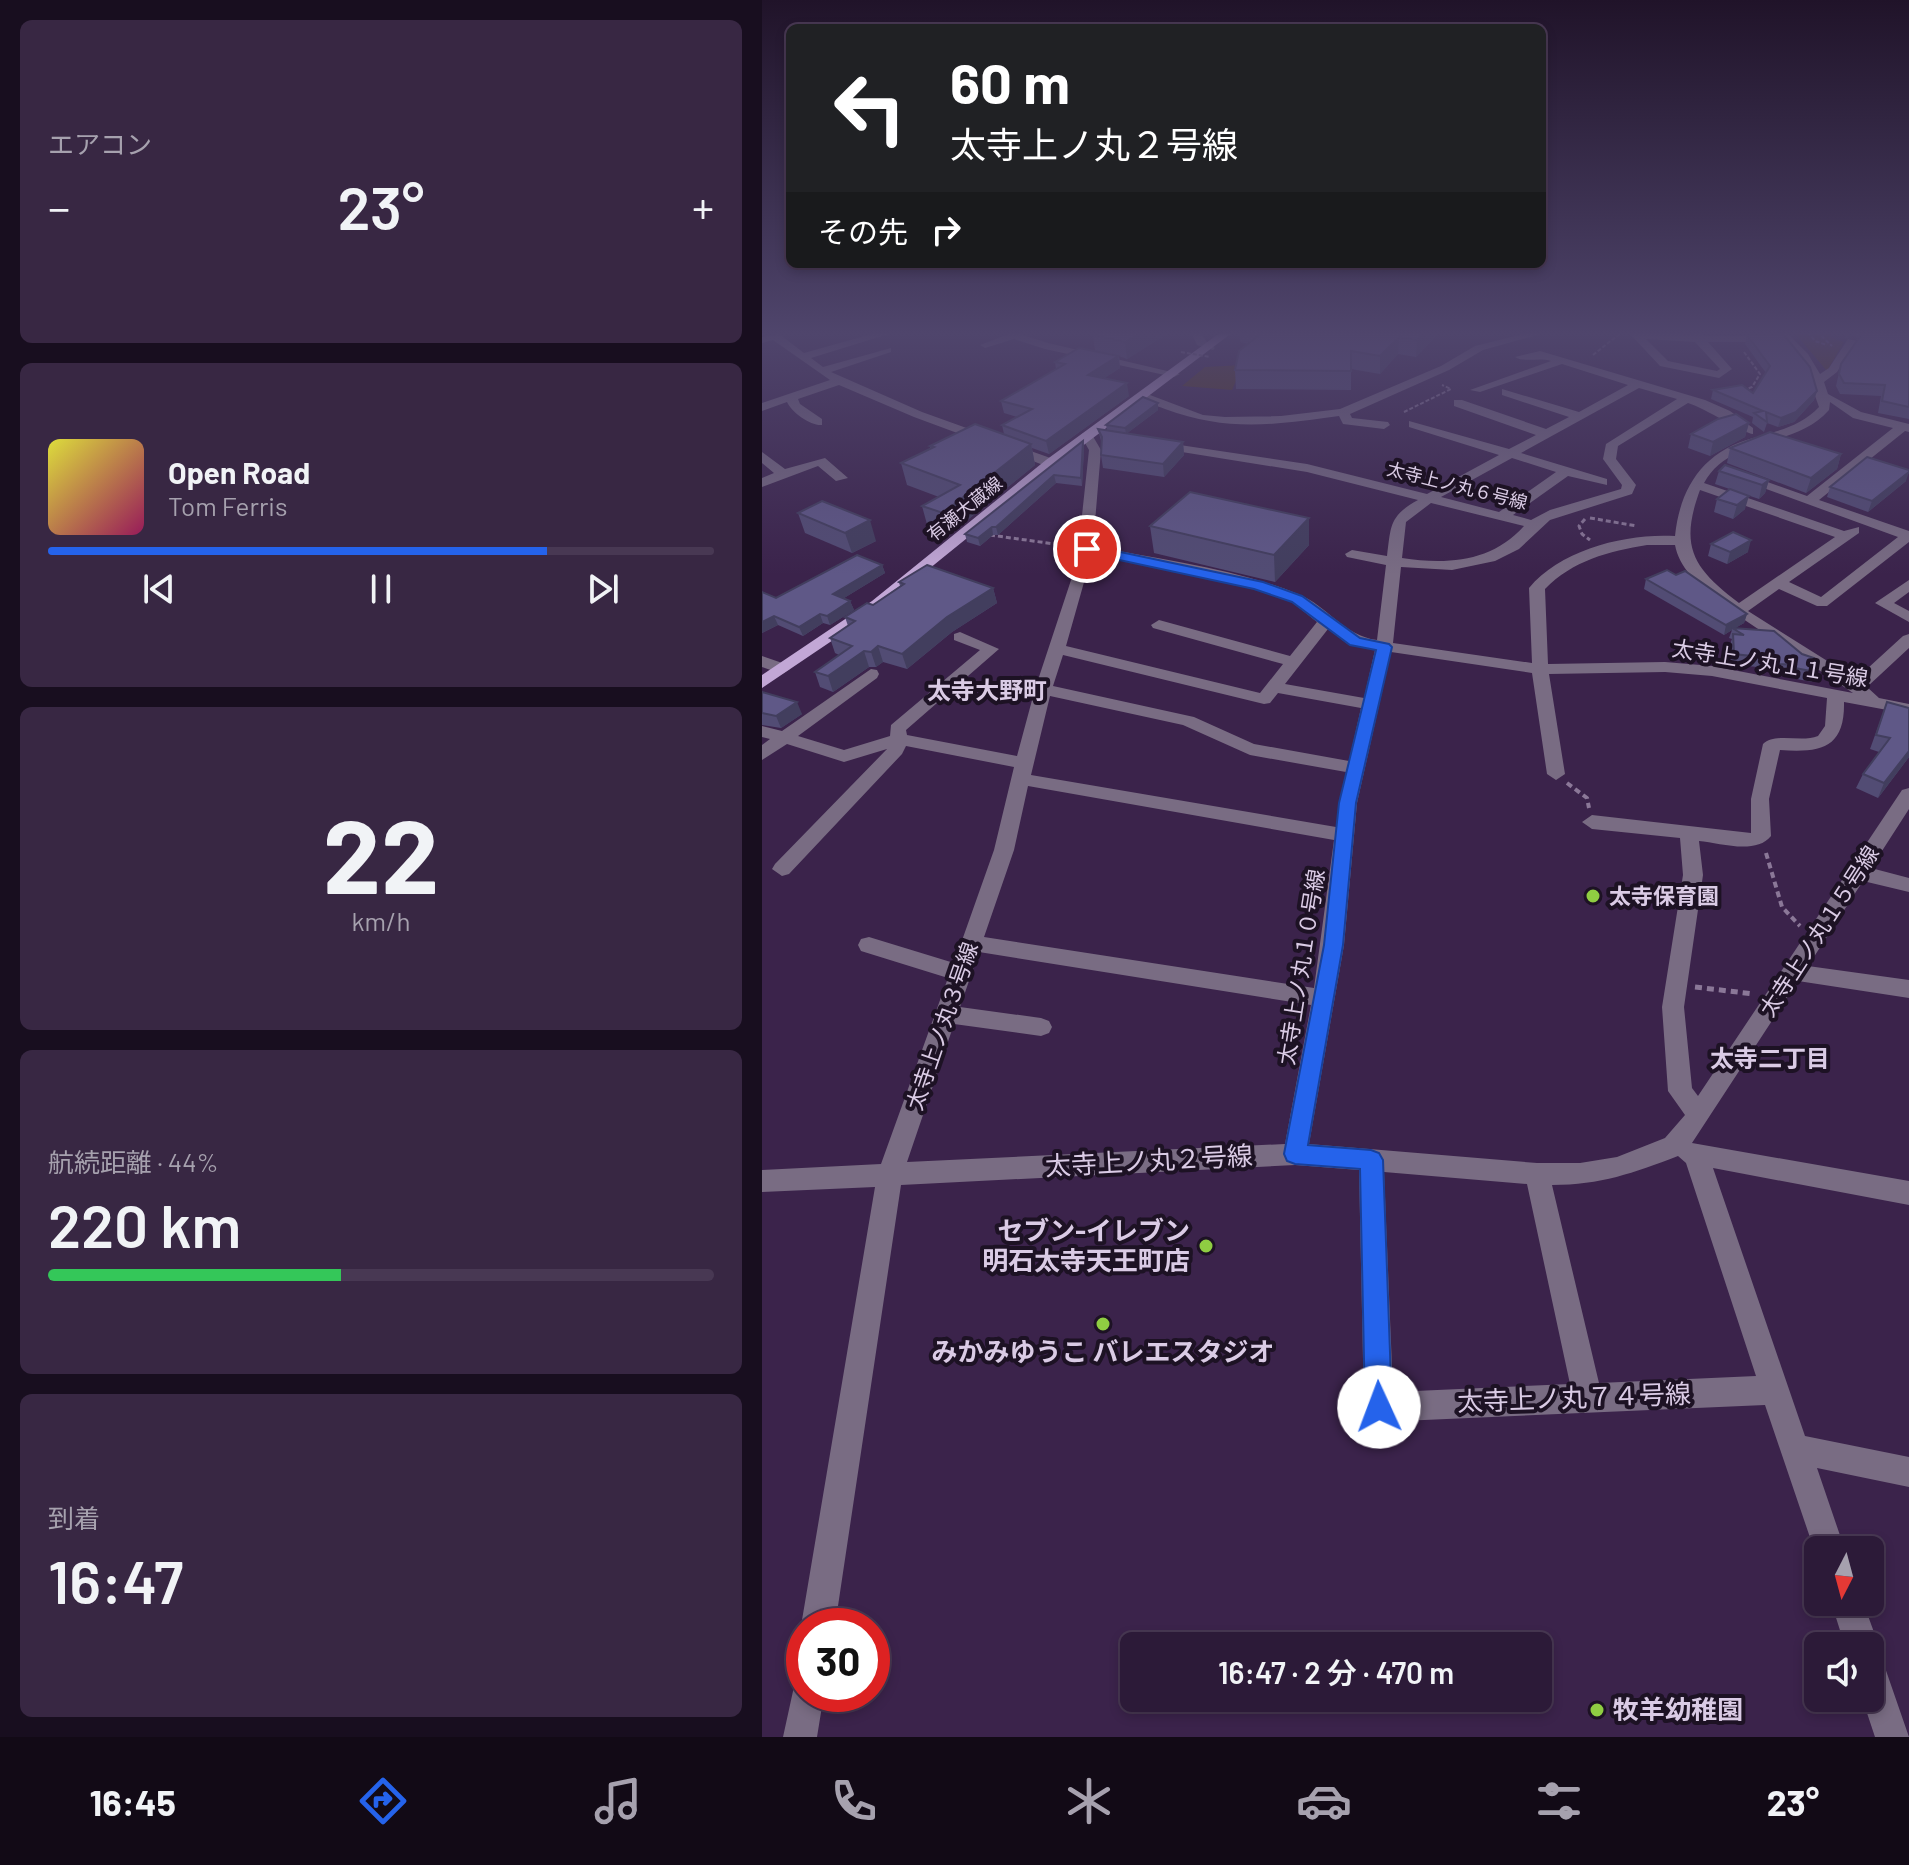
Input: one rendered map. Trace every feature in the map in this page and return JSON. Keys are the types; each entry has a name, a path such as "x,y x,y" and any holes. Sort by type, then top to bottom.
{"main road":[{"name":"有瀬大蔵線","path":"762,683 877,604 1051,463 1121,413"}],"street":[{"path":"805,413 818,422"},
{"path":"915,413 1051,463"},
{"path":"1188,413 1225,421 1281,420 1335,413"},
{"path":"1343,413 1347,421 1389,421"},
{"path":"1487,413 1547,434"},
{"path":"1571,413 1580,416"},
{"name":"太寺上ノ丸１０号線","path":"1295,1154 1333,945 1348,803 1384,647 1399,521 1408,511 1430,498 1585,413"},
{"path":"1352,554 1439,569 1497,556 1514,546 1532,524 1548,516 1605,502 1627,491 1629,485 1609,459 1612,444 1663,413"},
{"path":"1723,413 1761,439"},
{"path":"1820,413 1811,424 1734,448 1709,466 1695,484 1682,528 1684,554 1698,577 1739,610 1877,703"},
{"path":"1854,413 1906,427"},
{"path":"1413,424 1602,482"},
{"path":"1809,501 1906,427"},
{"name":"太寺上ノ丸３号線","path":"821,1608 890,1175 1004,850 1043,689 1087,549 1094,435"},
{"name":"太寺上ノ丸６号線","path":"1137,441 1273,461 1532,524"},
{"path":"762,456 783,474"},
{"path":"1864,460 1879,465"},
{"path":"762,483 820,461 841,478"},
{"path":"1709,466 1908,536"},
{"path":"1502,516 1566,471"},
{"path":"1695,484 1846,536"},
{"path":"1739,610 1867,521"},
{"path":"1779,583 1822,603 1908,536"},
{"path":"1556,774 1540,669 1537,588 1544,578 1573,560 1665,538 1683,541"},
{"name":"太寺上ノ丸１１号線","path":"1087,549 1258,585 1297,599 1355,642 1454,654 1540,669 1665,667 1712,671 1909,709"},
{"path":"1909,585 1883,603 1909,617"},
{"path":"1056,648 1264,699 1327,620"},
{"path":"1159,625 1294,662"},
{"path":"782,869 896,750 899,739 897,729 991,649 960,637"},
{"path":"1857,687 1909,639"},
{"path":"762,661 782,669"},
{"path":"762,754 871,674"},
{"path":"1274,687 1373,705"},
{"path":"1043,689 1188,721 1250,749 1357,768"},
{"path":"1592,822 1689,835 1753,840 1761,836 1760,799 1772,744 1811,745 1828,736 1834,727 1835,694"},
{"path":"762,731 844,756 899,739 1022,771 1344,835"},
{"name":"太寺上ノ丸１５号線","path":"1685,1151 1699,1115 1909,794"},
{"path":"1689,835 1693,875 1673,1007 1680,1091 1699,1115"},
{"path":"1856,872 1909,885"},
{"path":"971,943 1322,998"},
{"path":"869,945 960,973"},
{"path":"1792,972 1909,989"},
{"path":"946,1014 1041,1027"},
{"path":"1685,1151 1909,1193"},
{"path":"1685,1151 1775,1390 1824,1536"},
{"name":"太寺上ノ丸２号線","path":"762,1181 1295,1154 1537,1174 1580,1174 1685,1151"},
{"name":"太寺上ノ丸７４号線","path":"1371,1160 1379,1407 1775,1390"},
{"path":"1537,1174 1588,1398"},
{"path":"1795,1449 1909,1472"},
{"path":"800,1737 804,1712"},
{"path":"1884,1712 1892,1737"}],"path":[{"path":"1389,421 1404,413"},
{"path":"966,532 1087,549"},
{"path":"1556,774 1587,798 1592,822"},
{"path":"1761,836 1782,907 1813,940"},
{"path":"1676,985 1776,996"}],"building":[{"path":"1024,413 1085,413 1046,441 1002,425"},
{"path":"1122,413 1145,413 1125,428 1106,425"},
{"path":"1754,413 1766,413 1767,422"},
{"path":"1769,413 1793,413 1781,418"},
{"path":"1736,414 1749,423 1713,442 1691,434 1718,419"},
{"path":"975,424 1031,444 943,513 922,506 960,485 901,463"},
{"path":"1098,429 1183,442 1163,464 1101,455 1102,437"},
{"path":"1770,432 1841,454 1811,478 1730,448"},
{"path":"1083,441 1081,478 1054,475 996,527 978,538 965,534"},
{"path":"1867,457 1909,472 1872,501 1830,487"},
{"path":"1725,465 1769,480 1762,485 1719,471"},
{"path":"1730,489 1749,496 1737,505 1717,499"},
{"path":"1190,492 1309,518 1274,555 1150,526"},
{"path":"822,501 870,520 845,533 798,513"},
{"path":"1733,532 1751,540 1730,552 1711,544"},
{"path":"857,555 882,565 833,594 850,601 827,616 820,614 799,627 774,616 762,622 762,592 776,598"},
{"path":"927,565 993,588 947,617 902,654 878,646 871,652 864,651 828,676 815,672 852,646 830,638 855,621 845,617 867,603 873,605 904,584 899,582"},
{"path":"1667,570 1676,575 1685,571 1747,614 1726,625 1646,579"},
{"path":"1732,628 1774,631 1802,654 1814,658 1818,668 1816,672 1795,668 1796,665 1778,664 1778,659 1734,654 1733,634 1744,635"},
{"path":"762,692 797,702 776,716 762,713"},
{"path":"1887,702 1909,708 1909,751 1884,783 1863,774 1890,738 1876,735"}],"place":[{"name":"太寺保育園","path":"1593,896"},
{"name":"セブン-イレブン 明石太寺天王町店","path":"1206,1246"},
{"name":"みかみゆうこ バレエスタジオ","path":"1103,1324"},
{"name":"牧羊幼稚園","path":"1597,1710"}],"district":[{"name":"太寺大野町","path":"987,691"},
{"name":"太寺二丁目","path":"1770,1059"}],"route":[{"path":"1087,549 1258,585 1297,599 1355,642 1384,647 1348,803 1333,945 1295,1154 1371,1160 1379,1407"}]}
